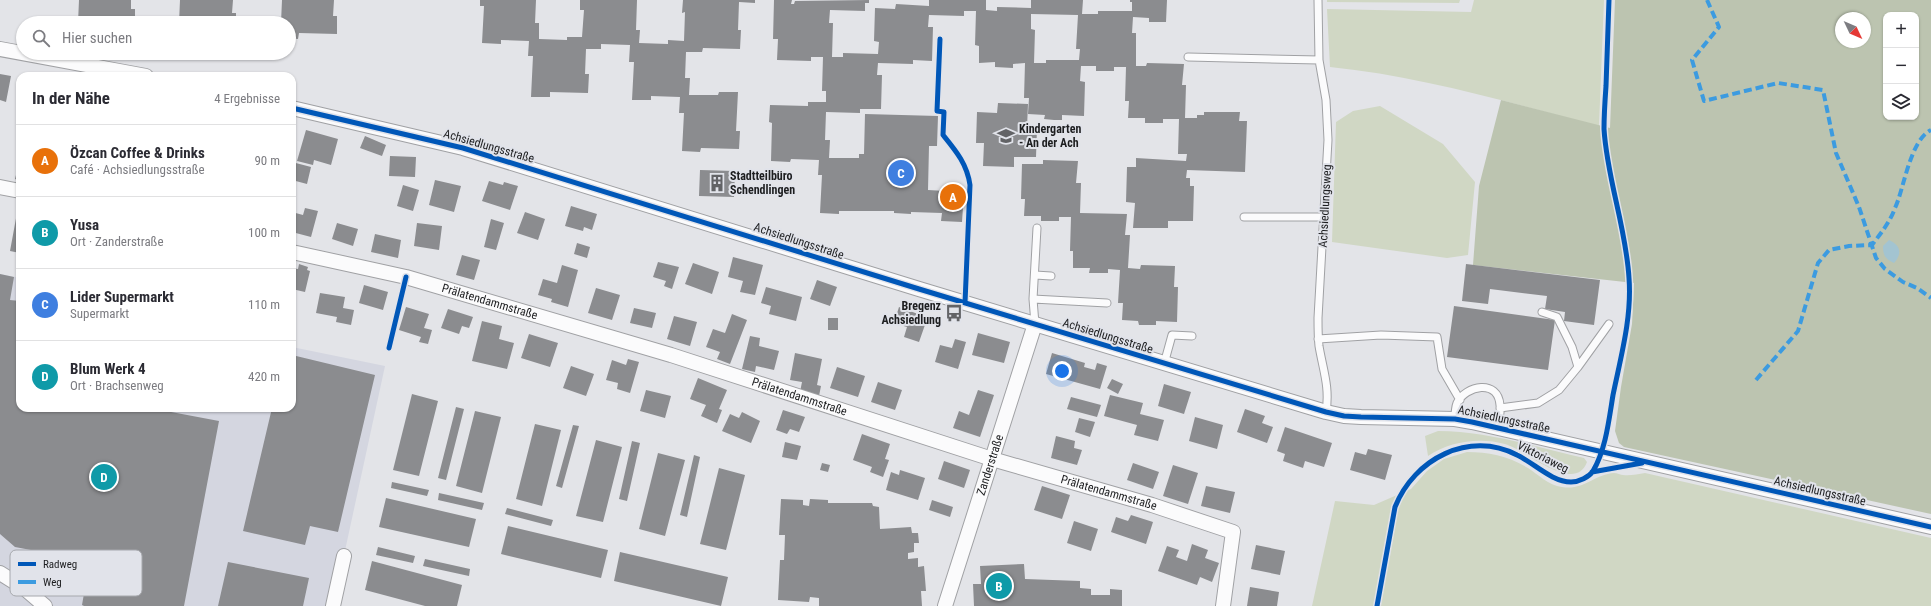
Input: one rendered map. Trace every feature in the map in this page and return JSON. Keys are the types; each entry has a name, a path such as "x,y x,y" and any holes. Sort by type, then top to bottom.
{"street":[{"path":"0,49 16,53"},
{"path":"46,60 87,70 107,72"},
{"name":"Achsiedlungsstraße","path":"296,109 463,148 1164,364 1326,412 1344,416 1361,417 1455,419 1497,427 1931,527"},
{"path":"0,188 16,190"},
{"name":"Prälatendammstraße","path":"296,253 406,277 671,355 992,459 1152,505 1233,532 1223,606"},
{"name":"Zanderstraße","path":"945,606 1035,324"},
{"path":"333,606 344,556"},
{"path":"0,573 10,579"},
{"path":"33,596 45,606"}],"lane":[{"name":"Achsiedlungsweg","path":"1318,0 1319,60 1326,100 1328,127 1318,318 1318,339 1327,379 1328,400 1326,412"},
{"path":"1188,57 1319,60"},
{"path":"1244,216 1324,217"},
{"path":"1035,324 1034,299 1036,228"},
{"path":"1035,275 1051,276"},
{"path":"1034,299 1107,304"},
{"path":"1542,312 1557,317 1572,347 1578,367"},
{"path":"1500,408 1538,403 1559,390 1578,367 1609,324"},
{"path":"1164,364 1172,335 1192,336"},
{"path":"1318,339 1382,335 1437,337 1442,369 1460,400"},
{"path":"1455,419 1456,409 1460,400 1470,390 1478,387 1488,388 1499,398 1500,408 1497,427"}],"shaded area":[{"path":"0,274 16,277 16,412 296,412 296,348 385,366 333,606 0,606"}],"green space":[{"path":"1327,0 1460,0 1459,3 1327,2"},
{"path":"1474,0 1604,0 1599,126 1465,91 1398,77 1330,67 1327,9 1471,12"},
{"path":"1615,0 1931,0 1931,514 1624,447 1619,443 1615,431 1632,324 1634,283 1473,265 1479,186 1501,100 1610,128"},
{"path":"1380,106 1443,144 1475,182 1468,255 1447,258 1332,242 1336,122 1353,111"},
{"path":"1438,431 1475,434 1511,440 1584,458 1587,462 1581,471 1572,474 1561,472 1549,468 1505,444 1486,441 1455,444 1436,451 1428,456 1425,436"},
{"path":"1467,452 1491,454 1513,460 1528,468 1548,482 1562,487 1569,488 1583,485 1607,474 1614,473 1628,475 1645,473 1931,538 1931,606 1312,606 1335,501 1374,505 1411,489 1427,471 1444,459"}],"water":[{"path":"1889,240 1896,244 1899,250 1899,256 1894,263 1888,260 1883,252 1883,246"}],"building":[{"path":"79,0 131,0 131,9 135,9 135,16 78,16"},
{"path":"180,0 233,0 232,13 236,13 236,16 179,16"},
{"path":"282,0 334,0 333,16 337,16 337,34 299,33 298,39 296,39 296,16 281,16"},
{"path":"480,0 536,0 535,23 539,23 539,39 567,40 567,37 582,37 584,10 580,10 580,0 637,0 636,30 640,30 639,43 668,44 668,40 684,41 685,12 682,13 683,0 755,0 755,3 739,2 738,30 741,30 740,49 703,48 702,52 686,52 685,78 690,78 689,95 718,95 719,92 738,92 736,131 740,131 739,149 701,148 700,152 682,151 684,113 679,113 680,97 651,96 651,100 632,100 634,62 629,62 630,45 601,44 601,49 586,49 585,74 589,74 588,93 550,92 550,97 531,97 533,56 528,56 529,41 501,40 501,44 482,43 484,6 480,6"},
{"path":"774,0 792,0 791,4 794,4 795,1 869,0 869,3 865,3 865,11 830,10 829,23 833,23 832,57 843,57 843,53 878,54 879,42 874,41 875,8 895,9 896,4 929,6 929,0 986,0 986,10 997,11 997,7 1031,8 1031,0 1083,0 1082,14 1098,14 1098,11 1132,11 1132,2 1130,2 1130,0 1167,0 1166,22 1149,22 1149,18 1133,17 1132,33 1136,33 1136,66 1146,66 1147,63 1184,64 1182,85 1186,85 1185,118 1197,118 1197,115 1204,115 1204,112 1240,112 1239,121 1247,121 1245,172 1187,170 1186,178 1190,178 1190,186 1194,186 1193,221 1168,221 1168,228 1133,228 1135,203 1126,202 1127,167 1136,167 1136,158 1186,161 1187,154 1178,154 1179,119 1163,119 1163,123 1145,123 1145,118 1128,118 1129,101 1125,101 1126,67 1114,67 1114,71 1096,71 1096,66 1081,66 1080,81 1085,82 1084,116 1062,115 1062,120 1054,120 1044,119 1045,115 1028,114 1029,98 1024,98 1025,63 1013,64 1013,68 995,67 995,62 979,63 979,46 975,45 976,11 964,11 964,16 929,15 928,27 933,27 932,61 913,60 913,64 878,63 877,75 882,75 881,109 860,109 860,113 826,112 825,140 830,140 829,158 859,158 859,154 864,154 865,114 938,116 937,146 929,146 928,190 964,192 962,222 941,221 942,213 911,212 911,214 894,213 894,211 839,211 839,214 820,213 822,175 818,175 819,160 791,159 790,162 771,161 772,123 769,122 770,105 808,106 808,102 826,102 826,91 822,91 823,57 811,57 811,61 777,60 778,39 773,39","holes":["1031,14 1078,15 1076,49 1080,49 1079,60 1046,60 1046,63 1034,63 1035,30 1031,29"]},
{"path":"0,74 11,76 6,102 0,100"},
{"name":"Kindergarten - An der Ach","path":"998,103 1028,104 1027,128 1037,128 1036,157 1014,157 1014,167 983,166 984,143 976,143 977,112 997,113"},
{"path":"306,130 338,139 331,165 314,160 313,165 297,161"},
{"path":"365,136 386,145 382,156 360,148"},
{"path":"390,156 416,157 415,177 389,176"},
{"path":"1043,160 1078,161 1076,183 1081,183 1080,213 1127,214 1125,235 1130,235 1128,268 1140,269 1141,265 1175,266 1174,287 1178,287 1177,322 1156,321 1156,325 1139,325 1138,321 1122,320 1123,303 1118,303 1120,270 1108,269 1108,273 1089,273 1090,268 1073,268 1073,251 1070,251 1071,217 1059,217 1059,221 1041,221 1041,216 1024,216 1025,199 1021,199 1022,164 1043,164"},
{"path":"296,163 311,167 307,184 296,181"},
{"name":"Stadtteilbüro Schendlingen","path":"700,170 735,171 734,197 699,196"},
{"path":"435,180 461,186 454,212 429,205"},
{"path":"489,181 503,185 504,182 518,186 510,210 482,201"},
{"path":"403,185 419,190 413,211 397,206"},
{"path":"571,206 597,214 592,230 584,227 583,231 565,226"},
{"path":"305,208 318,211 311,237 296,233 296,213 303,215"},
{"path":"525,212 545,219 538,240 517,233"},
{"path":"16,218 16,252 10,251"},
{"path":"491,219 504,223 496,250 484,247"},
{"path":"337,223 358,229 353,246 332,239"},
{"path":"417,223 442,226 439,250 414,246"},
{"path":"375,234 401,240 398,258 371,252"},
{"path":"577,243 590,247 587,258 574,254"},
{"path":"462,255 480,260 474,280 456,275"},
{"path":"733,257 763,265 755,295 740,292 743,281 728,277"},
{"path":"658,262 679,267 672,289 664,286 666,281 653,277"},
{"path":"693,263 719,272 712,294 685,284"},
{"path":"299,264 308,267 307,270 310,271 305,292 296,290 296,269 298,269"},
{"path":"1466,264 1600,280 1594,325 1564,321 1565,312 1545,309 1547,296 1490,289 1488,304 1462,301"},
{"path":"562,265 578,270 568,307 551,302 552,299 538,295 543,279 557,283"},
{"path":"0,274 14,277 10,300 16,301 16,412 171,412 219,421 184,606 82,605 84,596 142,596 142,550 31,550 15,547 0,534"},
{"path":"817,280 837,287 830,306 810,299"},
{"path":"364,285 388,292 383,310 359,303"},
{"path":"766,287 802,297 796,321 769,314 771,306 761,303"},
{"path":"596,288 620,295 612,320 588,313"},
{"path":"320,293 345,297 343,308 354,310 351,325 336,322 337,317 316,313"},
{"path":"1454,306 1555,320 1548,370 1447,357"},
{"path":"406,307 429,314 424,328 432,330 428,344 419,342 421,337 399,330"},
{"path":"899,307 918,314 916,319 926,322 919,342 904,337 907,327 894,323"},
{"path":"634,308 656,313 652,328 630,323"},
{"path":"448,309 473,317 469,328 462,326 459,334 441,328"},
{"path":"732,314 747,320 730,364 717,359 720,352 706,347 713,329 725,333"},
{"path":"674,316 697,322 690,346 667,339"},
{"path":"828,318 838,318 838,330 828,330"},
{"path":"482,321 502,326 499,339 514,343 507,369 472,361"},
{"path":"978,333 1010,342 1004,363 972,355"},
{"path":"529,334 558,343 550,367 521,358"},
{"path":"750,336 760,338 759,346 779,351 774,370 756,366 755,372 742,369"},
{"path":"955,339 966,342 958,369 935,362 940,345 952,348"},
{"path":"795,353 822,359 817,385 821,386 819,396 800,392 802,382 790,380"},
{"path":"1052,353 1085,363 1084,367 1095,370 1097,363 1107,366 1100,389 1046,374"},
{"path":"296,356 375,375 338,532 310,526 305,545 243,531 271,412 296,412"},
{"path":"628,359 639,362 630,393 617,389 618,383 606,380 612,360 626,365"},
{"path":"571,366 594,374 586,396 563,388"},
{"path":"837,367 865,376 858,397 830,388"},
{"path":"698,378 727,390 719,409 722,410 717,423 701,416 706,405 690,399"},
{"path":"1112,379 1123,384 1118,394 1107,388"},
{"path":"878,382 902,390 895,410 871,402"},
{"path":"1164,384 1191,392 1184,414 1158,406"},
{"path":"646,390 671,396 665,418 640,411"},
{"path":"978,390 994,395 980,437 953,428 959,411 969,415"},
{"path":"412,394 438,401 419,476 393,470"},
{"path":"1110,395 1143,403 1140,414 1164,420 1158,441 1134,435 1137,425 1104,416"},
{"path":"1071,397 1101,405 1097,417 1067,409"},
{"path":"456,407 464,409 446,480 438,478"},
{"path":"1245,409 1265,416 1262,423 1273,427 1267,443 1237,432"},
{"path":"783,410 805,417 799,432 790,429 787,434 776,430"},
{"path":"475,411 501,417 482,493 456,486"},
{"path":"742,412 760,421 751,443 722,431 730,414 739,418"},
{"path":"1195,417 1223,425 1217,449 1189,441"},
{"path":"1079,418 1095,422 1090,437 1075,432"},
{"path":"535,424 561,430 542,506 516,499"},
{"path":"573,425 579,426 562,488 556,486"},
{"path":"1285,427 1332,443 1324,467 1305,461 1303,468 1283,461 1285,454 1277,451"},
{"path":"862,434 890,444 885,459 889,460 883,477 870,472 872,467 853,460"},
{"path":"1056,436 1075,441 1074,448 1082,450 1077,465 1051,458"},
{"path":"596,440 622,447 603,522 576,516"},
{"path":"632,441 640,443 627,501 619,499"},
{"path":"785,442 801,446 797,460 782,457"},
{"path":"1368,449 1392,455 1385,480 1350,470 1355,452 1366,455"},
{"path":"658,453 685,460 665,536 639,529"},
{"path":"694,455 700,457 687,517 680,515"},
{"path":"944,461 970,470 964,488 938,479"},
{"path":"822,463 830,465 828,472 820,470"},
{"path":"1133,463 1159,472 1153,489 1127,480"},
{"path":"1173,465 1198,473 1188,504 1163,496"},
{"path":"719,468 745,475 726,550 700,544"},
{"path":"900,470 925,478 918,500 886,490 891,472 899,475"},
{"path":"392,482 429,490 427,496 391,488"},
{"path":"1042,486 1070,495 1062,519 1034,510"},
{"path":"1206,486 1235,492 1230,513 1201,506"},
{"path":"439,493 484,503 482,510 438,500"},
{"path":"386,498 476,519 469,547 379,527"},
{"path":"781,499 803,500 803,505 809,506 810,499 828,500 828,503 872,503 873,506 879,507 880,529 911,527 912,533 918,533 919,543 914,543 914,552 908,553 908,559 918,558 918,567 924,566 926,591 921,591 922,606 819,606 819,598 810,597 809,602 778,600 780,560 784,560 785,535 779,535"},
{"path":"932,500 953,507 950,517 929,510"},
{"path":"507,508 553,520 551,526 505,514"},
{"path":"1131,515 1153,522 1146,544 1111,532 1116,517 1128,521"},
{"path":"1074,521 1098,529 1091,551 1067,543"},
{"path":"508,526 608,550 601,578 501,554"},
{"path":"1192,544 1208,550 1205,558 1219,563 1212,582 1200,577 1197,585 1158,571 1167,546 1179,550 1176,557 1187,561"},
{"path":"1256,545 1285,551 1280,575 1251,569"},
{"path":"378,547 415,556 413,563 376,555"},
{"path":"620,552 728,577 721,606 614,581"},
{"path":"425,559 470,569 469,576 423,566"},
{"path":"372,561 462,585 457,606 425,606 365,590"},
{"path":"228,562 309,578 303,606 218,606"},
{"path":"1024,564 1025,579 1080,581 1080,588 1091,589 1091,595 1110,595 1110,589 1122,590 1122,606 974,606 973,584 981,584 980,566"},
{"path":"1250,587 1279,592 1277,606 1247,606"}],"marked path":[{"path":"1707,0 1719,27 1692,60 1704,101 1778,83 1823,90 1836,153 1859,207 1876,258 1885,269 1903,282 1917,288 1931,298"},
{"path":"1756,380 1798,331 1818,263 1829,250 1849,246 1872,245 1882,232 1891,218 1895,208 1913,154 1924,135 1931,130"}],"cycle path":[{"name":"Viktoriaweg","path":"1377,606 1395,507 1404,490 1415,475 1429,463 1445,454 1462,448 1480,446 1499,448 1523,458 1550,476 1564,481 1574,482 1586,477 1593,471 1601,453 1625,336 1630,293 1624,240 1609,166 1604,129 1609,0"},
{"path":"940,39 937,111 944,112 943,135 964,164 969,177 970,185 965,303"},
{"name":"Viktoriaweg","path":"296,109 463,148 919,289 1326,412 1344,416 1455,419 1472,422 1931,527"},
{"path":"389,348 406,277"},
{"path":"1592,472 1642,463"}],"place":[{"name":"Kindergarten - An der Ach","path":"1006,136"},
{"name":"Lider Supermarkt","path":"901,173"},
{"name":"Stadtteilbüro Schendlingen","path":"717,183"},
{"name":"Özcan Coffee & Drinks","path":"953,197"},
{"name":"Bregenz Achsiedlung","path":"954,313"},
{"name":"Blum Werk 4","path":"104,477"},
{"name":"Yusa","path":"999,586"}]}
